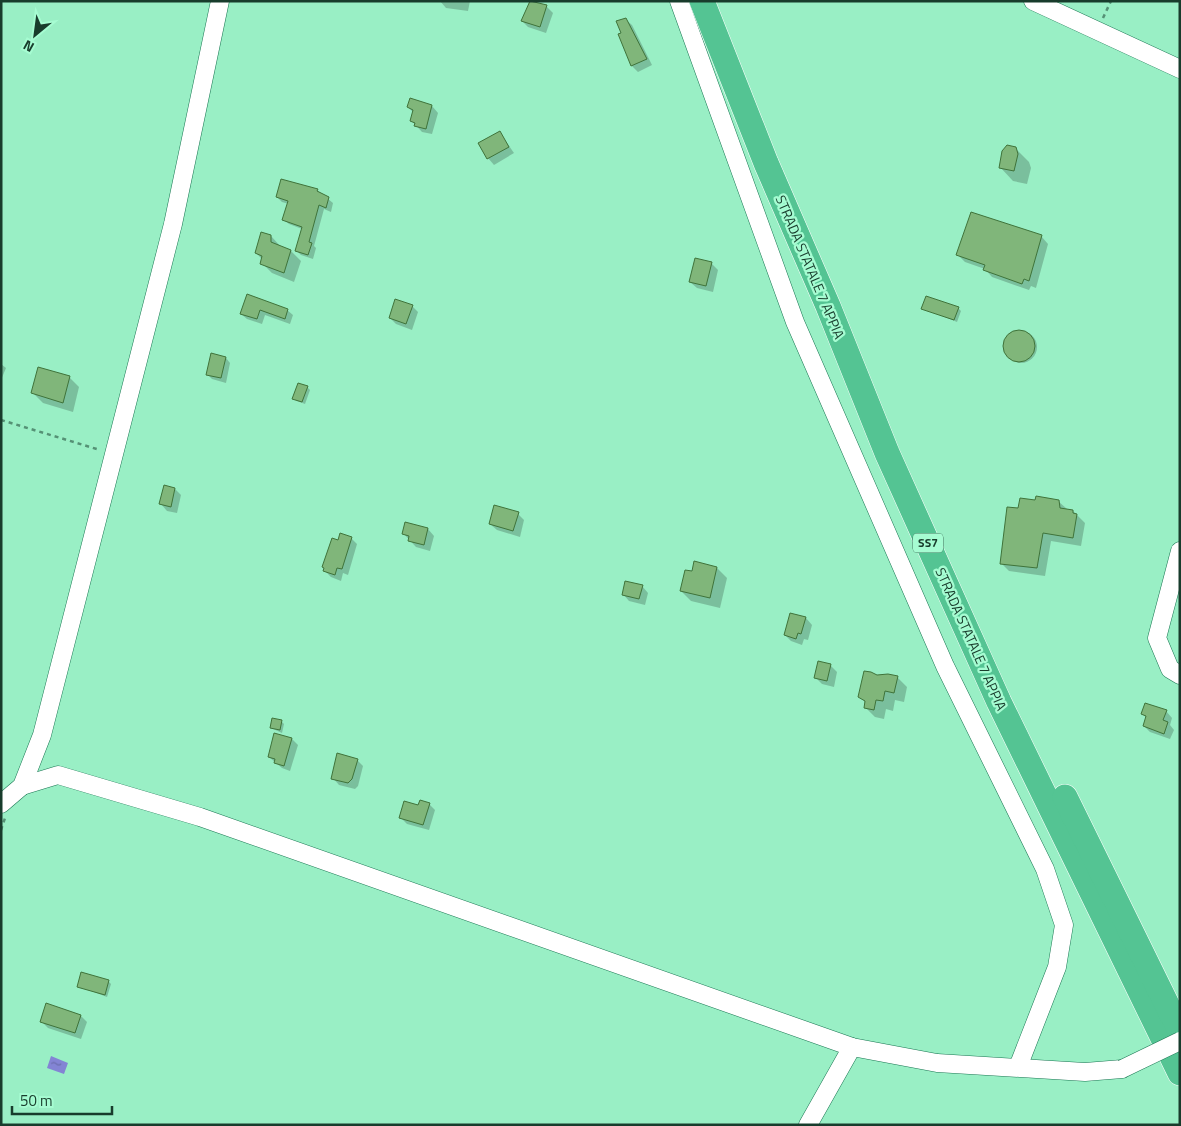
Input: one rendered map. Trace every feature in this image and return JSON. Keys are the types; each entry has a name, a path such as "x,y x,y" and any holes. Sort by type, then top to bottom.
{"highway":[{"name":"STRADA STATALE 7 APPIA","path":"702,1 766,163 828,306 899,479 999,702 1180,1073"},
{"name":"STRADA STATALE 7 APPIA","path":"720,1 780,156 903,447 1015,695 1180,1031"}],"street":[{"path":"22,786 42,735 173,224 220,1"},
{"path":"679,1 795,322 945,666 1045,869 1064,925 1057,967 1018,1067"},
{"path":"1033,1 1180,69"},
{"path":"1180,550 1157,638 1170,669 1180,675"},
{"path":"1,804 22,786 58,775 200,817 852,1047 938,1063 1084,1072 1122,1068 1180,1042"},
{"path":"808,1125 852,1047"}],"path":[{"path":"1,420 114,454"}],"water":[{"path":"51,1056 68,1063 64,1074 47,1068"}],"building":[{"path":"530,1 547,5 540,27 521,21"},
{"path":"626,18 647,59 631,66 618,34 621,33 616,21"},
{"path":"410,98 432,105 426,129 414,126 415,123 410,121 413,110 407,107"},
{"path":"500,131 509,147 487,159 478,143"},
{"path":"1007,145 1016,147 1018,154 1014,171 999,168 1002,151"},
{"path":"281,179 318,189 317,191 329,197 326,208 319,205 309,242 312,243 308,255 295,251 302,227 282,220 288,201 276,197"},
{"path":"971,212 1042,235 1029,281 1024,279 1022,284 983,270 985,265 956,255"},
{"path":"261,232 271,235 271,242 291,250 284,273 260,264 262,256 255,253"},
{"path":"695,258 712,262 706,286 689,282"},
{"path":"247,294 288,309 285,319 260,310 257,319 240,314"},
{"path":"926,296 959,307 954,320 921,309"},
{"path":"395,299 413,305 406,324 389,318"},
{"path":"1019,330 1031,334 1035,346 1031,358 1019,362 1007,358 1003,346 1007,334"},
{"path":"211,353 226,357 221,378 206,375"},
{"path":"38,367 70,376 63,403 31,393"},
{"path":"298,383 308,386 302,402 292,399"},
{"path":"164,485 175,488 171,507 159,504"},
{"path":"1036,496 1059,500 1060,508 1073,510 1073,513 1077,514 1073,538 1043,533 1037,568 1000,564 1007,507 1018,508 1020,498 1035,500"},
{"path":"494,505 519,512 513,531 489,524"},
{"path":"405,522 428,528 424,545 408,541 409,536 402,534"},
{"path":"340,533 352,537 342,569 337,568 335,575 323,571 324,568 322,567 332,538 338,540"},
{"path":"694,561 717,567 710,598 680,591 685,570 692,571"},
{"path":"625,581 643,585 639,599 622,595"},
{"path":"790,613 806,617 801,634 798,633 796,639 784,635"},
{"path":"818,661 831,664 827,681 814,678"},
{"path":"864,671 877,675 888,674 898,676 894,693 885,691 883,701 876,700 874,710 864,708 865,701 858,697"},
{"path":"1145,703 1167,710 1163,720 1168,722 1164,734 1143,726 1146,716 1141,714"},
{"path":"272,718 282,720 280,730 270,728"},
{"path":"274,733 292,738 284,766 274,763 275,759 268,757"},
{"path":"337,753 358,759 352,779 348,783 331,779"},
{"path":"420,800 430,803 423,825 399,818 404,801 418,805"},
{"path":"81,972 109,980 105,995 77,987"},
{"path":"46,1003 81,1015 75,1033 40,1022"}]}
